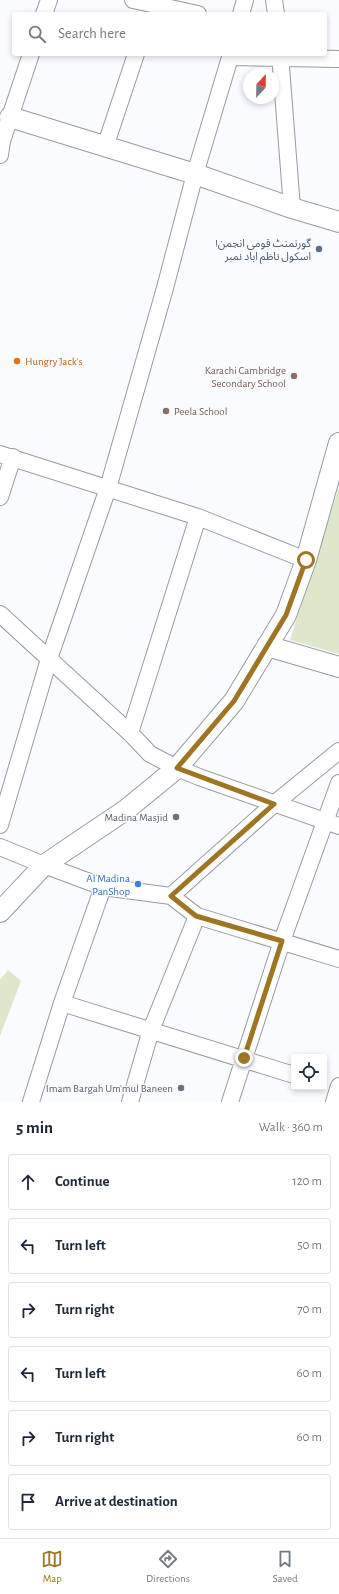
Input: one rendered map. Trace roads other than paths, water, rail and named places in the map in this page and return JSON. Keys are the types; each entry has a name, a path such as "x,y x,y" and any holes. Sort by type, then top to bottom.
{"street":[{"path":"45,12 49,0"},
{"path":"134,0 151,6 186,12"},
{"path":"242,12 245,0"},
{"path":"274,0 276,12"},
{"path":"0,155 2,141 30,56"},
{"path":"105,147 135,56"},
{"path":"0,825 50,659 108,488 165,288 195,174 231,56"},
{"path":"292,208 280,56 339,59"},
{"path":"10,117 195,174 292,208 339,222"},
{"path":"0,912 44,865 127,809 177,768 234,701 286,615 306,560 339,444"},
{"path":"0,497 6,456 198,517 306,560"},
{"path":"130,733 198,517"},
{"path":"0,614 130,733 150,754 177,768 332,824"},
{"path":"267,646 339,667"},
{"path":"171,896 274,804 339,751"},
{"path":"230,1102 282,941 332,824 339,782"},
{"path":"0,847 103,888 171,896 196,916 339,959"},
{"path":"30,1102 62,1002 103,888"},
{"path":"130,1102 151,1030 196,916"},
{"path":"62,1002 291,1074"}],"place":[{"name":"Iگورنمنٹ قومی انجمن اسکول ناظم اباد نمبر","path":"319,249"},
{"name":"Hungry Jack's","path":"17,361"},
{"name":"Karachi Cambridge Secondary School","path":"294,376"},
{"name":"Peela School","path":"166,411"},
{"name":"Madina Masjid","path":"176,817"},
{"name":"Al Madina PanShop","path":"138,884"},
{"name":"Imam Bargah Um'mul Baneen","path":"181,1088"}]}
